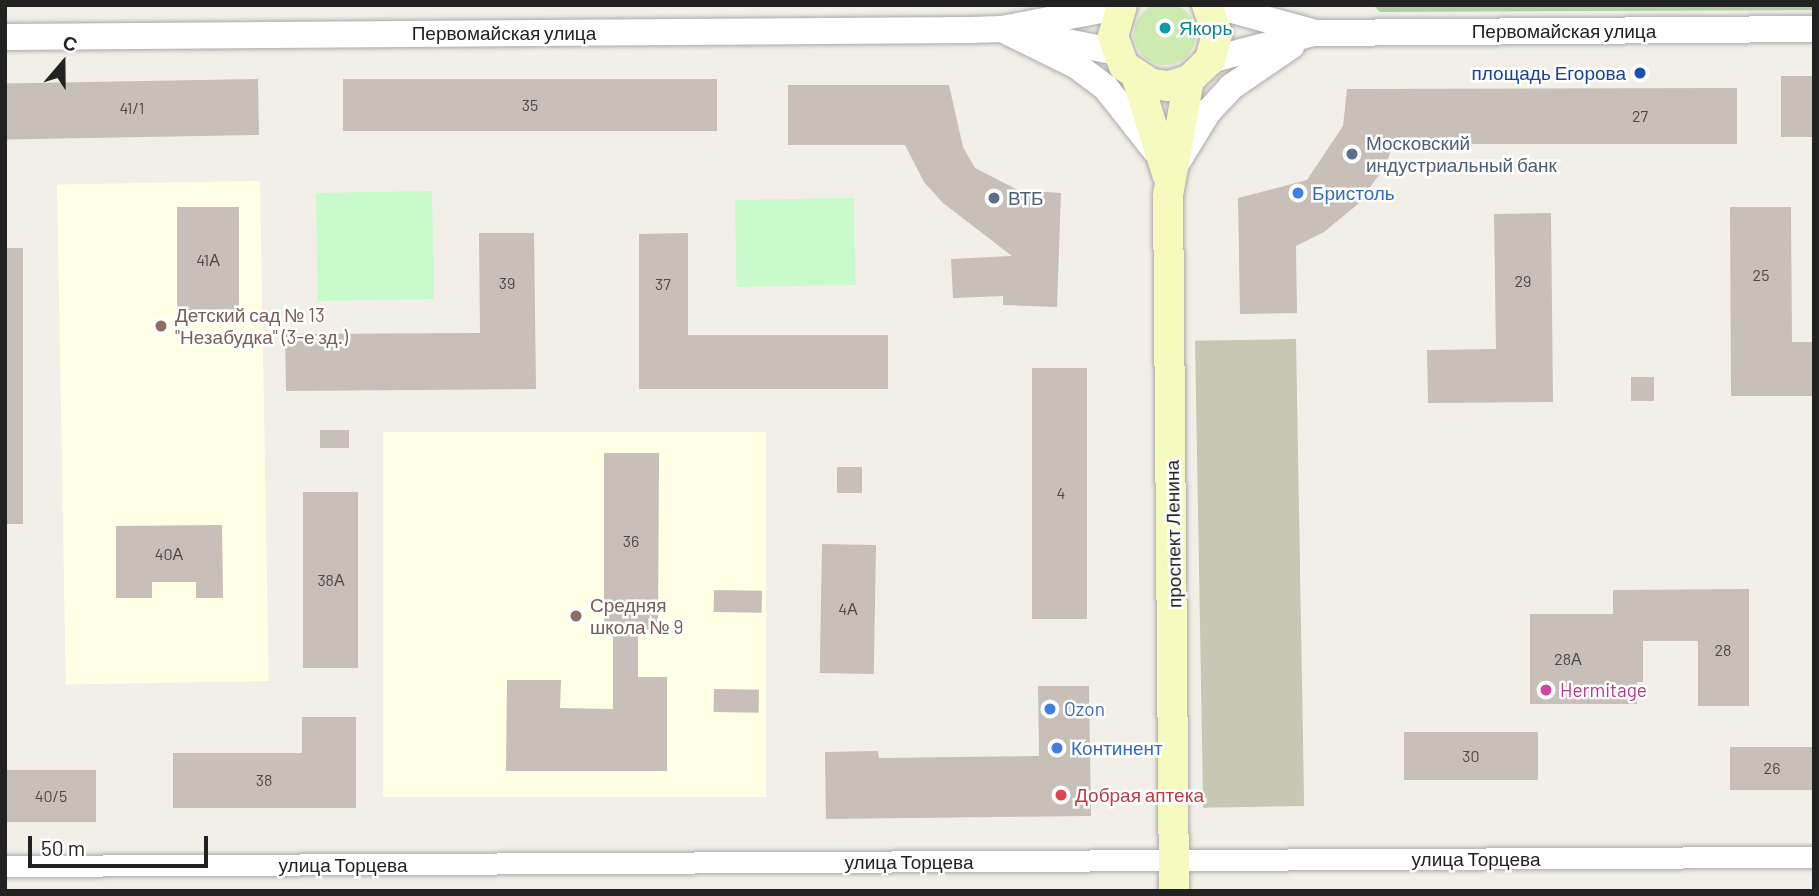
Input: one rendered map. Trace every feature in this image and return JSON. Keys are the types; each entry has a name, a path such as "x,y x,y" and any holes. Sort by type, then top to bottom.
{"main road":[{"path":"1137,78 1169,86 1189,80 1210,60 1217,34 1208,5"},
{"path":"1122,6 1114,22 1116,52 1137,78 1168,177"},
{"path":"1168,177 1189,80"},
{"name":"проспект Ленина","path":"1168,177 1174,891"}],"street":[{"path":"1002,29 1059,5"},
{"path":"1214,5 1314,33"},
{"path":"1265,5 1314,33"},
{"path":"1002,29 1122,6"},
{"path":"1002,29 1116,52"},
{"path":"1002,29 1077,66 1106,88 1136,122 1168,177 1208,112 1231,87 1314,33"},
{"name":"Первомайская улица","path":"5,37 1002,29"},
{"name":"Первомайская улица","path":"1314,33 1814,29"},
{"path":"1210,60 1314,33"},
{"name":"улица Торцева","path":"5,866 1814,858"}],"shaded area":[{"name":"Детский сад № 13 \"Незабудка\" (3-е зд.)","path":"260,181 269,681 66,684 57,185"},
{"path":"1296,339 1304,806 1203,808 1195,341"},
{"name":"Средняя школа № 9","path":"383,432 766,432 766,797 383,797"}],"green space":[{"path":"1159,3 1171,3 1187,12 1194,22 1194,46 1187,56 1171,65 1159,65 1148,60 1139,51 1134,40 1134,28 1139,17 1148,8"},
{"path":"1373,5 1814,5 1814,10 1380,12"},
{"path":"432,191 434,299 318,301 316,193"},
{"path":"854,198 856,285 737,287 735,200"}],"building":[{"path":"1781,76 1814,76 1814,137 1781,137"},
{"path":"258,79 259,135 6,139 5,83"},
{"path":"343,79 717,79 717,131 343,131"},
{"path":"788,85 949,85 963,147 975,168 1018,190 1061,193 1057,307 1003,305 1003,296 953,298 951,259 1012,256 943,203 924,182 905,145 788,145"},
{"path":"1737,88 1737,144 1393,144 1386,165 1358,204 1324,232 1296,246 1297,313 1240,314 1238,198 1307,180 1343,126 1347,89"},
{"path":"177,207 239,207 239,312 177,312"},
{"path":"1730,207 1791,207 1792,342 1814,342 1814,396 1731,396"},
{"path":"1551,213 1553,402 1428,403 1427,350 1496,349 1494,214"},
{"path":"479,233 534,233 536,389 286,391 285,334 480,333"},
{"path":"688,233 688,335 888,335 888,389 639,389 639,234"},
{"path":"5,248 23,248 23,524 5,524"},
{"path":"1032,368 1087,368 1087,619 1032,619"},
{"path":"1631,377 1654,377 1654,401 1631,401"},
{"path":"320,430 349,430 349,448 320,448"},
{"path":"604,453 659,453 658,630 638,630 638,677 667,677 667,771 506,771 507,680 561,680 560,708 613,709 613,629 604,629"},
{"path":"837,467 862,467 862,493 837,493"},
{"path":"303,492 358,492 358,668 303,668"},
{"path":"222,525 223,598 196,598 196,582 152,582 152,598 116,598 116,526"},
{"path":"822,544 876,545 874,674 820,673"},
{"path":"1749,589 1749,706 1698,706 1698,641 1643,641 1643,682 1637,682 1637,704 1530,704 1530,614 1613,614 1613,590"},
{"path":"714,590 762,591 762,613 714,612"},
{"path":"1038,686 1089,686 1091,816 826,819 825,752 878,751 879,758 1039,756"},
{"path":"714,689 759,690 759,713 714,712"},
{"path":"302,717 356,717 356,808 173,808 173,753 302,753"},
{"path":"1404,732 1538,732 1538,780 1404,780"},
{"path":"1730,747 1814,747 1814,790 1730,790"},
{"path":"5,770 96,770 96,822 5,822"}],"place":[{"name":"Якорь","path":"1165,28"},
{"name":"площадь Егорова","path":"1640,73"},
{"name":"Московский индустриальный банк","path":"1352,154"},
{"name":"Бристоль","path":"1298,193"},
{"name":"ВТБ","path":"994,198"},
{"name":"Детский сад № 13 \"Незабудка\" (3-е зд.)","path":"161,326"},
{"name":"Средняя школа № 9","path":"576,616"},
{"name":"Hermitage","path":"1546,690"},
{"name":"Ozon","path":"1050,709"},
{"name":"Континент","path":"1057,748"},
{"name":"Добрая аптека","path":"1061,795"}]}
